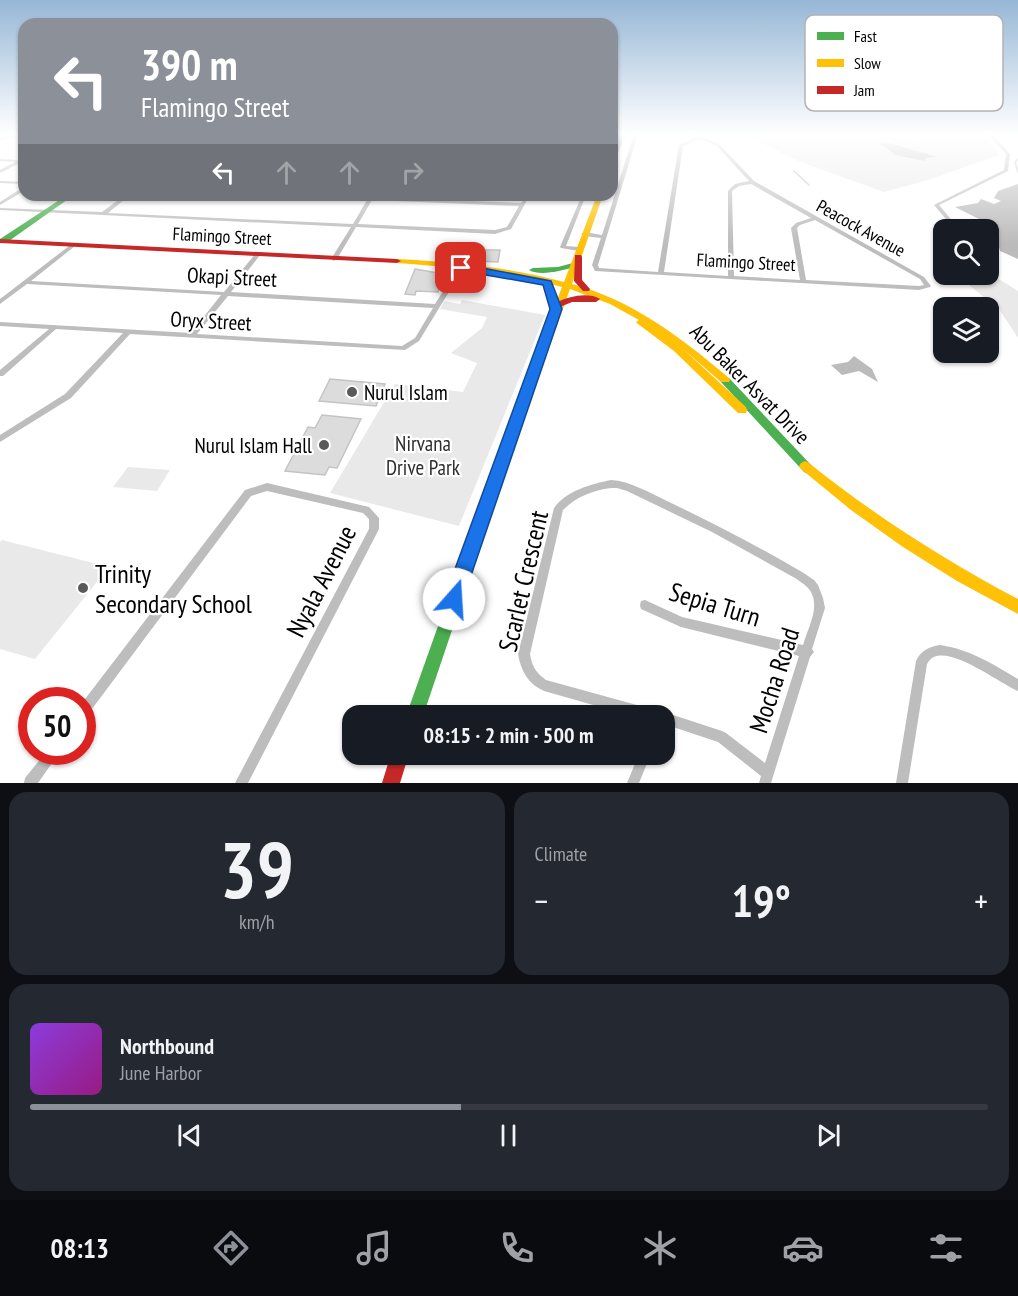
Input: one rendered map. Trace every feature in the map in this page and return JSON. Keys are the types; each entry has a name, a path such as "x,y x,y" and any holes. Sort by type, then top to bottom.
{"main road":[{"path":"1,241 62,201"},
{"path":"418,705 557,307 598,201"},
{"name":"Flamingo Street","path":"1,241 443,264 514,270 566,285"},
{"path":"578,251 578,281 587,290"},
{"path":"514,270 552,269 573,265"},
{"name":"Flamingo Street","path":"462,266 566,285"},
{"path":"547,283 557,307"},
{"name":"Abu Baker Asvat Drive","path":"566,285 587,290 634,311 685,344 808,469"},
{"name":"Abu Baker Asvat Drive","path":"566,285 635,319 666,340 808,469 864,514 956,576 1018,607"},
{"path":"557,307 570,298 596,299"},
{"path":"391,783 397,765"}],"street":[{"path":"618,190 624,171"},
{"path":"661,274 677,171"},
{"name":"Peacock Avenue","path":"742,171 752,182 922,278 928,286"},
{"path":"948,219 936,205 1006,171"},
{"path":"0,182 18,183"},
{"path":"731,278 730,191 737,185 752,182"},
{"path":"0,204 18,193"},
{"path":"103,214 120,201"},
{"path":"334,259 370,201"},
{"path":"439,201 522,206"},
{"path":"0,209 502,232 511,226 525,201"},
{"path":"578,251 563,247 582,201"},
{"path":"584,234 603,237 615,201"},
{"path":"803,282 794,228 815,218"},
{"name":"Flamingo Street","path":"603,237 595,265 597,270 919,288 928,286"},
{"path":"0,302 73,245"},
{"path":"192,336 258,255"},
{"path":"436,306 462,266"},
{"name":"Okapi Street","path":"25,282 436,306"},
{"name":"Oryx Street","path":"0,324 397,349 410,346 417,339 436,306"},
{"path":"0,374 55,327"},
{"path":"0,439 68,396 128,332"},
{"name":"Scarlet Crescent","path":"616,705 544,685 530,675 525,665 524,654 555,517 563,504 603,486 624,486 803,578 815,591"},
{"name":"Nyala Avenue","path":"96,694 248,493 267,487 316,496 371,513 375,523 241,783"},
{"name":"Mocha Road","path":"767,778 820,608 815,591"},
{"name":"Sepia Turn","path":"645,605 671,619 808,652"},
{"path":"902,783 922,661 926,653 931,650 950,650 1018,685"},
{"path":"675,722 722,737 767,778"},
{"path":"30,783 43,765"},
{"path":"633,783 640,765"}],"green space":[{"path":"824,171 955,171 928,180 884,192"},
{"path":"999,279 1018,291 1018,338 999,309 999,297 984,297 970,286 999,285"},
{"name":"Nirvana Drive Park","path":"462,300 545,315 459,526 330,493 395,384 463,392 477,363 451,353 482,328 487,317 440,309 444,301 460,304"},
{"path":"128,467 170,470 157,491 113,487"},
{"path":"2,540 109,567 35,659 0,649 0,542"}],"shaded area":[{"path":"1018,184 1018,259 1000,251 999,219 979,219 955,207 978,203 981,199 994,204 1001,201 994,198 998,191"},
{"path":"854,356 872,369 878,382 859,371 842,375 831,365 848,362"}],"building":[{"path":"485,250 500,250 498,262 478,261"},
{"path":"415,269 444,274 438,292 416,291 415,295 405,294"},
{"name":"Nurul Islam","path":"330,379 385,384 376,406 319,401"},
{"name":"Nurul Islam Hall","path":"322,415 361,419 337,468 329,467 325,475 285,471 308,427 315,428"}],"waterway":[{"path":"794,171 809,185"}],"traffic: fast":[{"path":"3,241 62,201"},
{"path":"533,270 558,269 573,265"},
{"path":"725,380 808,469"},
{"path":"418,705 512,435"}],"traffic: slow":[{"path":"512,435 598,201"},
{"path":"397,261 490,269 533,276 574,287 613,302 651,322 688,348 725,380"},
{"path":"641,322 677,349 742,410"},
{"path":"805,466 881,525 962,576 1018,607"}],"traffic: jam":[{"path":"0,241 397,261"},
{"path":"578,257 578,281 586,289"},
{"path":"547,283 556,309"},
{"path":"558,305 570,299 596,299"},
{"path":"391,783 397,765"}],"place":[{"name":"Nurul Islam","path":"352,392"},
{"name":"Nurul Islam Hall","path":"324,445"},
{"name":"Trinity Secondary School","path":"83,588"}],"route":[{"path":"454,599 556,309 551,288 547,283 513,275 461,268"}]}
